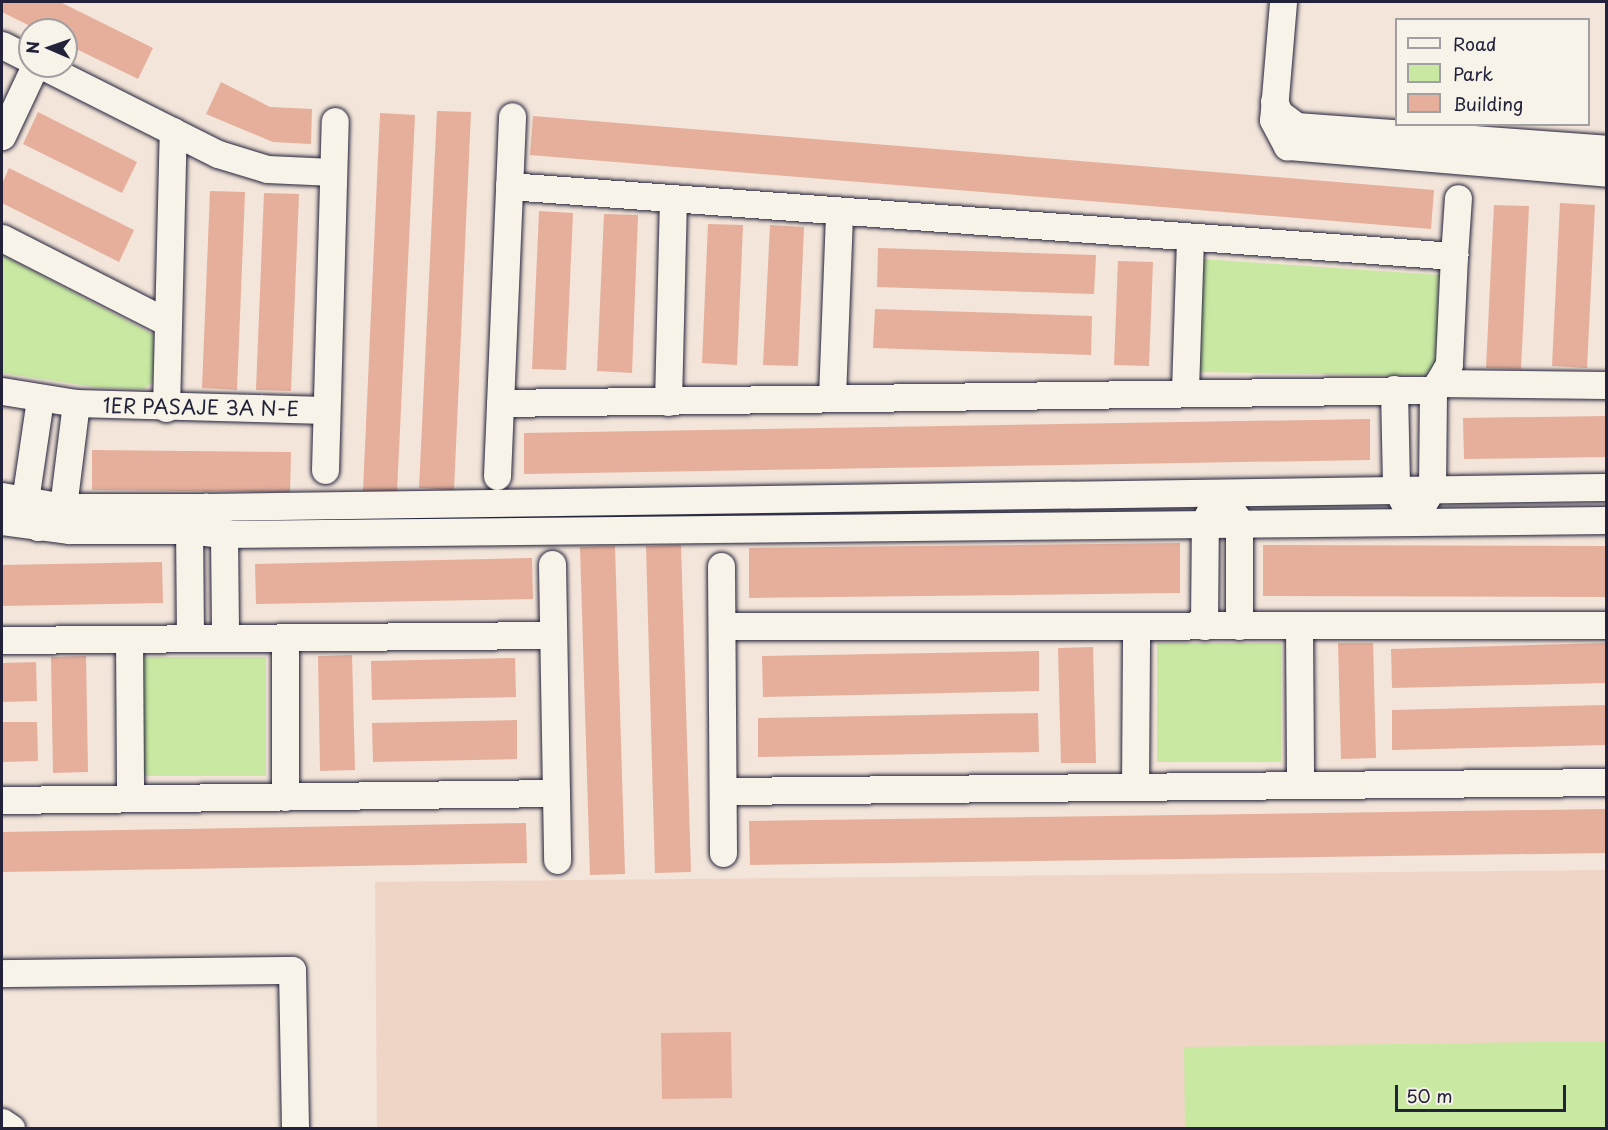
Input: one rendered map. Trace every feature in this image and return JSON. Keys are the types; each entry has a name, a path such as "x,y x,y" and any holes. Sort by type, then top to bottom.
{"street":[{"path":"1283,2 1274,101 1275,129 1287,146 1296,149 1606,173"},
{"path":"2,45 18,53"},
{"path":"2,136 29,78"},
{"path":"67,78 218,154 267,169 333,172"},
{"path":"1274,101 1279,113 1296,126 1606,149"},
{"path":"497,476 512,116"},
{"path":"325,470 335,121"},
{"path":"166,408 173,131"},
{"path":"509,186 839,214 1454,256"},
{"path":"1414,522 1432,488 1435,386 1449,364 1458,198"},
{"path":"668,402 673,200"},
{"path":"832,397 839,214"},
{"path":"2,238 167,322"},
{"path":"1185,390 1190,239"},
{"path":"500,403 668,402 1185,390 1606,385"},
{"path":"1395,389 1396,488 1414,522"},
{"name":"1ER PASAJE 3A N-E","path":"2,391 40,399 76,403 166,408 326,410"},
{"path":"13,499 40,399"},
{"name":"1ER PASAJE 3A N-E","path":"63,507 76,403"},
{"path":"13,499 63,507 206,507 1396,488 1606,487"},
{"path":"1204,626 1205,521 1219,492"},
{"path":"1219,492 1239,521 1239,626"},
{"path":"13,499 38,527"},
{"path":"38,527 63,507"},
{"path":"190,638 189,530 206,507"},
{"path":"206,507 224,534 225,638"},
{"path":"2,520 38,527 189,530 224,534 1205,521 1606,520"},
{"path":"552,564 557,860"},
{"path":"721,566 723,853"},
{"path":"722,626 1606,626"},
{"path":"1135,787 1136,626"},
{"path":"1299,626 1300,785"},
{"path":"2,640 553,635"},
{"path":"285,638 285,796"},
{"path":"129,639 130,798"},
{"path":"723,791 1606,782"},
{"path":"2,800 556,793"},
{"path":"2,973 292,970 295,1128"},
{"path":"2,1122 11,1128"}],"shaded area":[{"path":"1606,870 1606,1128 377,1128 375,882"}],"green space":[{"path":"2,255 154,335 153,381 144,389 101,388 2,373"},
{"path":"1203,259 1439,275 1436,364 1425,376 1200,372"},
{"path":"1157,643 1281,643 1281,762 1157,762"},
{"path":"143,657 266,657 266,776 144,776"},
{"path":"1606,1041 1606,1128 1185,1128 1184,1047"}],"building":[{"path":"2,2 60,2 153,48 138,79 78,50 78,18 18,18 18,20 2,12"},
{"path":"221,82 270,107 312,109 311,144 273,142 206,114"},
{"path":"437,111 471,112 454,490 419,488"},
{"path":"38,112 137,162 122,193 23,144"},
{"path":"380,113 415,115 397,492 363,491"},
{"path":"533,116 1434,190 1431,229 530,155"},
{"path":"9,168 134,230 119,262 2,203 2,184"},
{"path":"210,191 245,192 237,390 202,388"},
{"path":"264,193 299,194 291,391 256,390"},
{"path":"1560,203 1595,205 1587,368 1552,366"},
{"path":"1494,205 1529,206 1521,369 1486,368"},
{"path":"539,211 573,213 566,370 532,369"},
{"path":"604,214 638,215 632,373 597,371"},
{"path":"708,224 743,225 737,365 702,363"},
{"path":"770,225 804,227 798,366 763,365"},
{"path":"878,248 1096,255 1094,294 877,287"},
{"path":"1118,261 1153,262 1149,366 1114,365"},
{"path":"875,309 1092,316 1091,355 873,348"},
{"path":"1606,416 1606,457 1464,459 1463,418"},
{"path":"1370,419 1370,460 524,474 524,433"},
{"path":"92,450 291,452 290,492 92,490"},
{"path":"1180,543 1180,593 749,598 749,548"},
{"path":"681,545 691,872 655,873 646,546"},
{"path":"1263,545 1606,546 1606,597 1263,596"},
{"path":"615,546 625,874 590,875 580,547"},
{"path":"532,558 533,599 256,604 255,564"},
{"path":"162,562 163,603 2,606 2,565"},
{"path":"1338,643 1373,643 1376,758 1341,759"},
{"path":"1606,643 1606,683 1392,688 1391,649"},
{"path":"1093,647 1096,763 1061,763 1058,648"},
{"path":"1039,651 1039,691 763,697 762,656"},
{"path":"352,655 355,770 320,771 318,656"},
{"path":"86,656 88,772 53,773 51,657"},
{"path":"515,658 516,697 372,700 371,661"},
{"path":"36,662 37,701 2,702 2,663"},
{"path":"1606,705 1606,745 1392,750 1392,710"},
{"path":"1038,713 1039,752 758,757 758,718"},
{"path":"517,720 517,759 373,762 372,723"},
{"path":"2,722 37,722 38,761 2,762"},
{"path":"1606,809 1606,853 750,865 749,821"},
{"path":"526,823 527,863 2,872 2,832"},
{"path":"731,1032 732,1098 662,1099 661,1033"}]}
